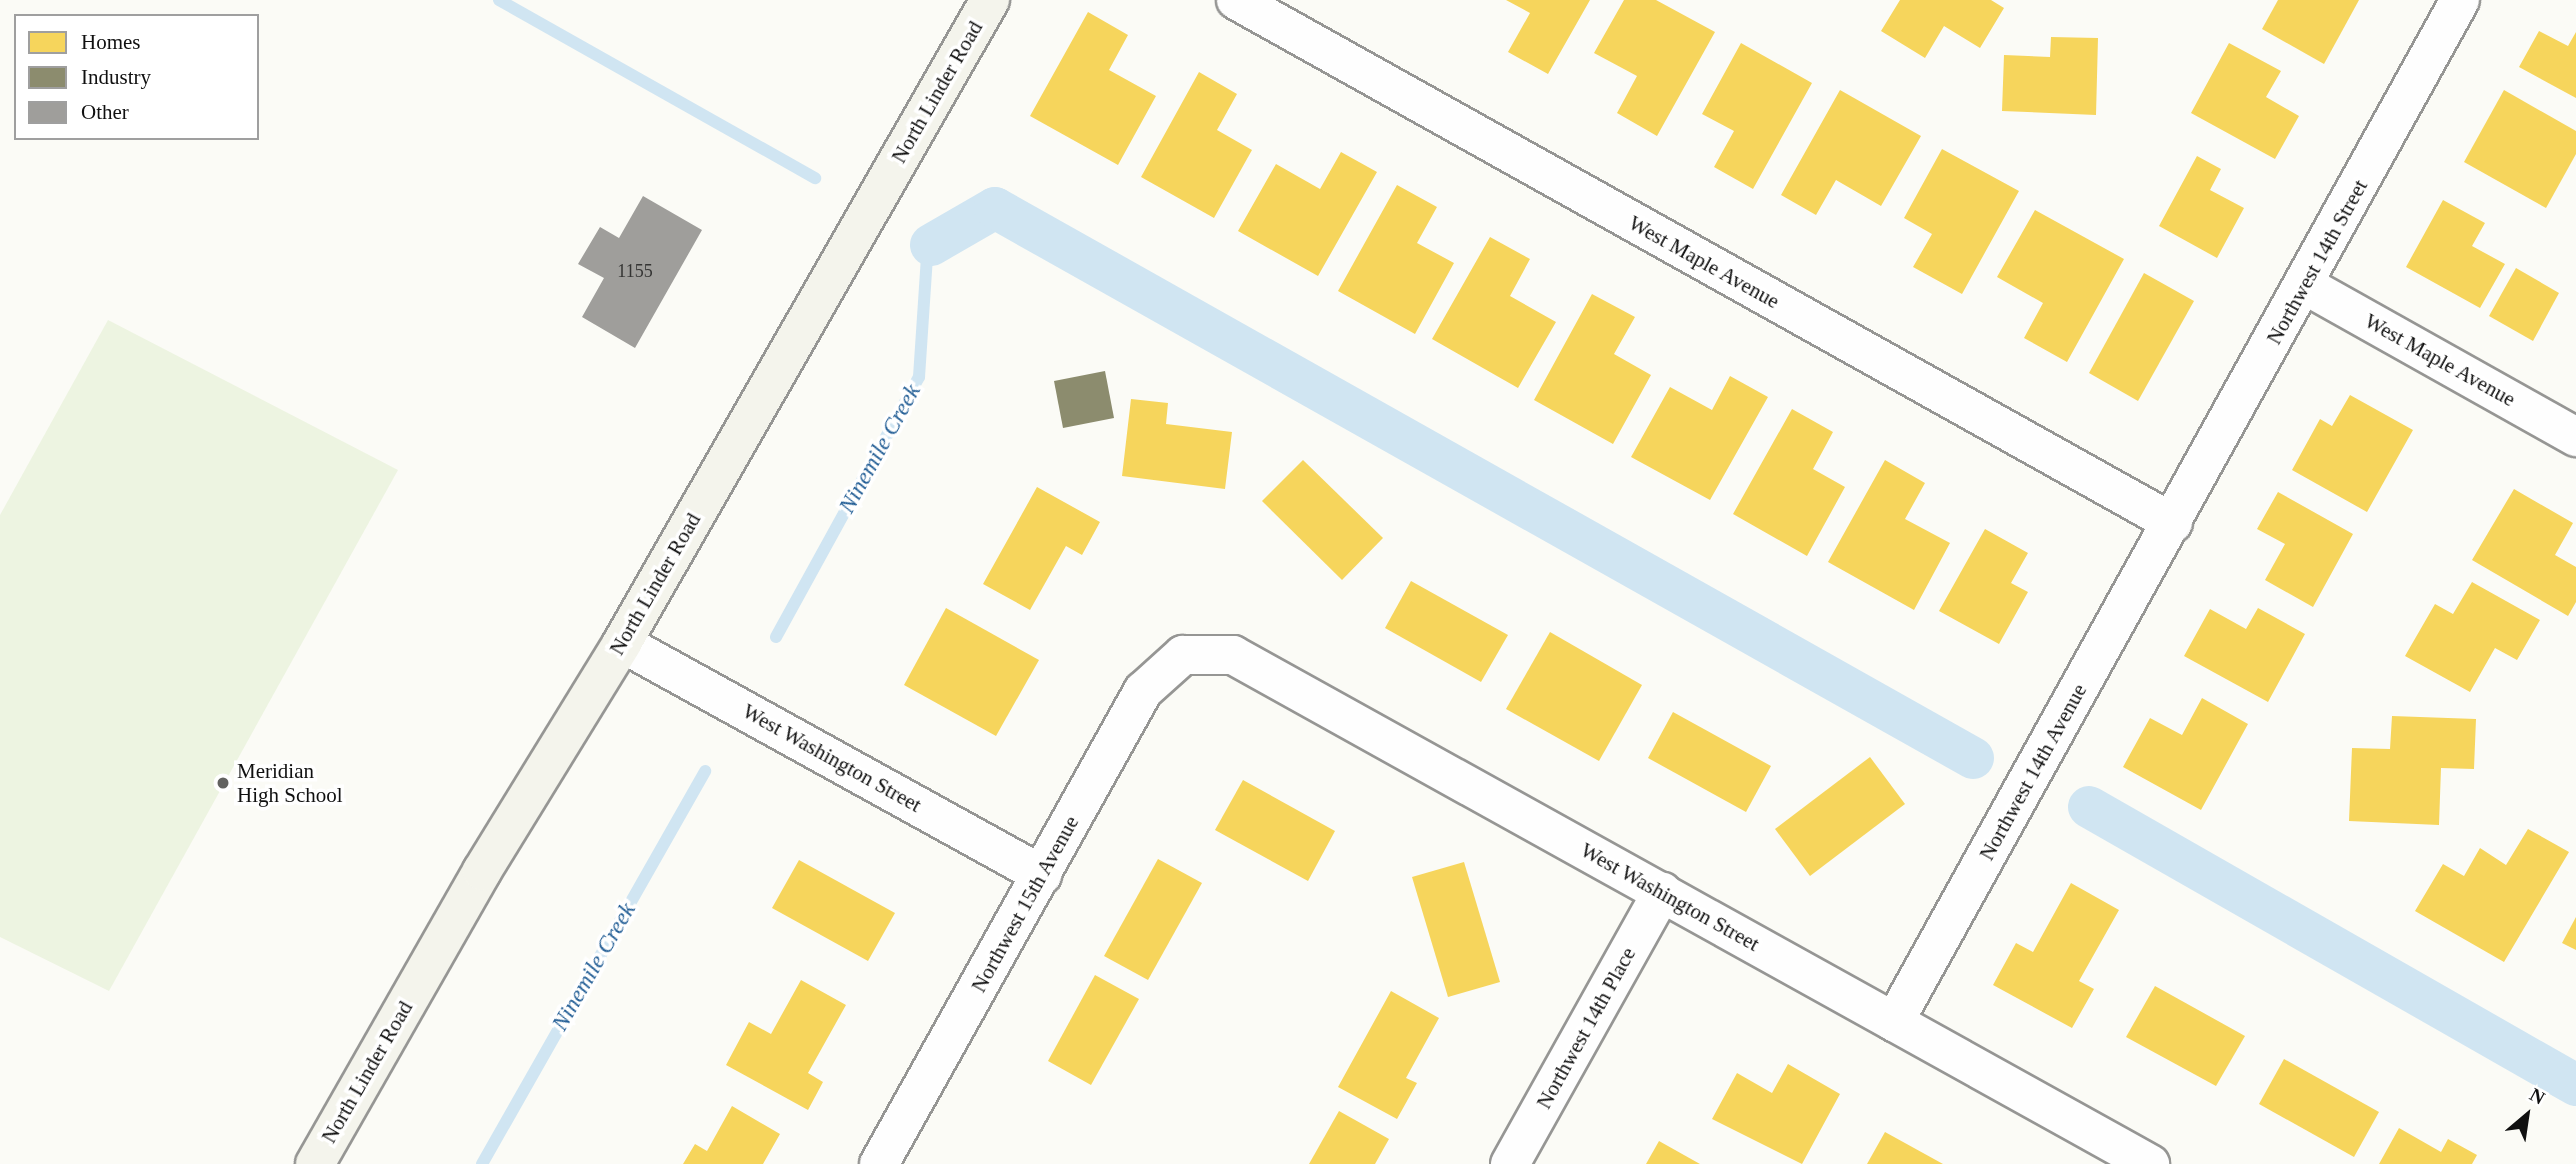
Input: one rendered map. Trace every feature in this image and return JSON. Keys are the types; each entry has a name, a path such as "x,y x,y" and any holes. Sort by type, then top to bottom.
{"main road":[{"name":"North Linder Road","path":"315,1164 482,871 622,643 990,0"}],"street":[{"name":"West Maple Avenue","path":"1236,0 2173,523"},
{"name":"Northwest 14th Street","path":"2173,523 2460,0"},
{"name":"West Maple Avenue","path":"2305,285 2576,436"},
{"name":"Northwest 14th Avenue","path":"1894,1022 2173,523"},
{"name":"West Washington Street","path":"622,643 1042,875"},
{"name":"West Washington Street","path":"1183,655 1233,655 2146,1163"},
{"name":"Northwest 15th Avenue","path":"879,1164 1143,691 1183,655"},
{"name":"Northwest 14th Place","path":"1510,1164 1662,892"}],"green space":[{"path":"108,320 398,470 109,991 0,937 0,515"}],"building: Homes":[{"path":"1506,0 1590,0 1548,74 1508,52 1530,13"},
{"path":"1624,0 1656,0 1715,32 1657,136 1617,113 1637,76 1594,53"},
{"path":"1900,0 1991,0 2004,8 1980,48 1944,26 1925,58 1881,31"},
{"path":"2278,0 2359,0 2324,64 2262,29"},
{"path":"1088,12 1128,35 1109,70 1156,96 1118,165 1030,116"},
{"path":"2539,31 2568,46 2576,32 2576,98 2519,67"},
{"path":"2051,37 2098,38 2096,115 2002,111 2004,55 2050,57"},
{"path":"1741,43 1812,83 1753,189 1714,167 1734,131 1702,114"},
{"path":"2229,43 2281,71 2266,97 2299,116 2275,159 2191,113"},
{"path":"1199,72 1237,94 1217,130 1252,150 1214,218 1141,177"},
{"path":"1840,90 1921,136 1881,206 1836,180 1816,215 1781,195"},
{"path":"2504,90 2576,131 2576,154 2546,208 2464,162"},
{"path":"1942,149 2019,191 1962,294 1913,267 1932,234 1904,218"},
{"path":"1341,152 1377,172 1318,276 1238,231 1276,164 1320,189"},
{"path":"2197,156 2221,169 2210,190 2244,208 2217,258 2159,226"},
{"path":"1397,185 1437,207 1417,243 1454,263 1415,334 1338,291"},
{"path":"2443,200 2485,223 2472,246 2505,264 2480,308 2406,267"},
{"path":"2035,210 2124,259 2067,362 2024,338 2043,303 1997,277"},
{"path":"1490,237 1530,259 1510,296 1556,322 1518,388 1432,339"},
{"path":"2516,268 2559,293 2533,341 2489,316"},
{"path":"2144,273 2194,301 2138,401 2089,373"},
{"path":"1592,294 1635,317 1614,354 1651,375 1613,444 1534,400"},
{"path":"1730,376 1768,397 1710,500 1631,457 1670,387 1712,410"},
{"path":"2350,395 2413,430 2367,512 2292,470 2320,419 2332,426"},
{"path":"1131,399 1168,403 1166,424 1232,432 1225,489 1122,476"},
{"path":"1792,409 1833,432 1813,469 1845,487 1807,556 1733,514"},
{"path":"1303,460 1383,538 1342,580 1262,501"},
{"path":"1885,460 1925,483 1905,519 1950,543 1914,610 1828,562"},
{"path":"1037,487 1100,522 1082,555 1066,546 1030,610 983,584"},
{"path":"2514,489 2573,523 2555,555 2576,567 2576,602 2568,616 2472,560"},
{"path":"2278,492 2353,534 2313,607 2265,580 2285,544 2257,529"},
{"path":"1985,529 2028,553 2011,583 2028,592 1999,644 1939,611"},
{"path":"1411,581 1508,635 1481,682 1385,628"},
{"path":"2472,582 2540,620 2517,660 2495,648 2470,692 2405,656 2435,604 2453,614"},
{"path":"946,608 1039,660 996,736 904,685"},
{"path":"2258,608 2305,634 2268,702 2184,656 2210,609 2246,629"},
{"path":"1550,632 1642,685 1599,761 1506,709"},
{"path":"2202,698 2248,724 2201,810 2123,767 2150,718 2182,735"},
{"path":"1673,712 1771,766 1746,812 1648,758"},
{"path":"2392,716 2476,719 2474,769 2441,768 2439,825 2349,821 2352,748 2390,749"},
{"path":"1870,757 1905,804 1810,876 1775,829"},
{"path":"1243,780 1335,831 1308,881 1215,830"},
{"path":"2528,829 2569,852 2504,962 2415,911 2443,864 2464,876 2480,848 2506,865"},
{"path":"1158,859 1202,883 1148,980 1104,956"},
{"path":"799,860 895,913 868,961 772,908"},
{"path":"1464,862 1500,982 1448,997 1412,877"},
{"path":"2071,883 2119,910 2079,981 2094,989 2072,1028 1993,985 2016,943 2033,952"},
{"path":"2576,917 2576,950 2562,943"},
{"path":"1095,975 1139,999 1091,1085 1048,1061"},
{"path":"801,980 846,1005 808,1073 823,1082 808,1110 726,1065 749,1022 771,1034"},
{"path":"2155,986 2245,1036 2216,1086 2126,1037"},
{"path":"1391,991 1439,1018 1406,1078 1417,1083 1397,1119 1338,1087"},
{"path":"2284,1059 2379,1112 2354,1157 2259,1104"},
{"path":"1788,1064 1840,1094 1802,1164 1712,1119 1737,1073 1772,1093"},
{"path":"732,1106 780,1134 763,1164 683,1164 695,1144 707,1151"},
{"path":"1339,1111 1389,1139 1375,1164 1309,1164"},
{"path":"2399,1128 2441,1152 2448,1139 2477,1155 2472,1164 2379,1164"},
{"path":"1885,1132 1943,1164 1867,1164"},
{"path":"1659,1141 1700,1164 1646,1164"}],"building: Industry":[{"path":"1105,371 1114,418 1063,428 1054,381"}],"building: Other":[{"path":"643,196 702,230 635,348 582,317 604,278 578,264 600,227 619,238"}],"waterway":[{"name":"Ninemile Creek","path":"499,0 815,178"},
{"path":"931,245 995,208 1973,758"},
{"name":"Ninemile Creek","path":"776,637 919,377 928,243"},
{"name":"Ninemile Creek","path":"482,1164 705,771"},
{"path":"2089,807 2576,1085"}],"place":[{"name":"Meridian High School","path":"223,783"}]}
